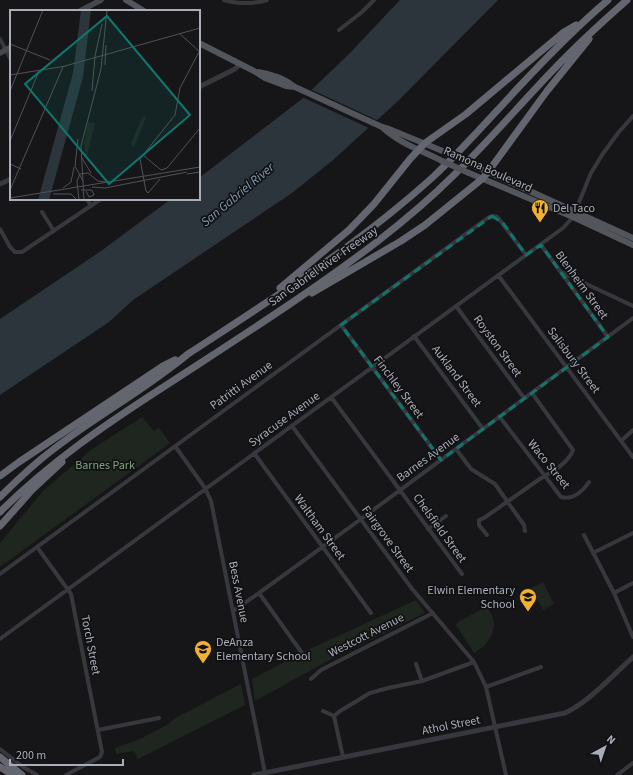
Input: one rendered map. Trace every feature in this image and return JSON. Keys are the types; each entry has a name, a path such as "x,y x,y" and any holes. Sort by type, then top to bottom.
{"highway":[{"name":"San Gabriel River Freeway","path":"0,497 29,469 55,448 166,372 188,354 358,239 397,208 434,176 552,52 584,20 608,0"},
{"name":"San Gabriel River Freeway","path":"0,512 42,472 64,455 358,256 400,223 428,199 478,150 555,68 627,0"},
{"path":"268,318 401,241 425,225 482,179 547,91 608,17"},
{"path":"239,320 316,259 349,230 374,204 425,143 466,114 564,32 584,20"},
{"path":"0,476 163,366 188,354"},
{"path":"0,526 45,477 114,420"},
{"path":"0,481 32,453"},
{"path":"0,757 22,775"},
{"path":"0,768 5,775"},
{"path":"0,768 12,775"}],"main road":[{"path":"82,10 101,0"},
{"path":"126,0 142,10"},
{"name":"Ramona Boulevard","path":"200,44 254,71 275,76 289,82 298,88 382,127 425,143 488,172 633,245"},
{"name":"Ramona Boulevard","path":"382,127 387,133 418,150 482,179 633,238"}],"street":[{"path":"224,0 230,2 260,2 267,0"},
{"path":"339,30 362,12 374,0"},
{"path":"0,39 6,50"},
{"path":"200,86 235,69 240,64"},
{"path":"574,215 591,173 618,133 633,116"},
{"path":"0,184 10,179"},
{"path":"88,200 91,206"},
{"path":"0,229 10,247 15,252 22,252 100,200"},
{"path":"42,212 54,231"},
{"name":"Syracuse Avenue","path":"0,639 372,366 541,245 563,228 574,215"},
{"name":"Patritti Avenue","path":"0,574 489,217 496,216 503,223 526,255"},
{"name":"Blenheim Street","path":"541,245 608,336"},
{"path":"560,272 633,306"},
{"name":"Salisbury Street","path":"498,275 632,456"},
{"name":"Royston Street","path":"456,306 524,398"},
{"name":"Barnes Avenue","path":"232,610 361,519 633,318"},
{"name":"Finchley Street","path":"341,325 441,460"},
{"name":"Aukland Street","path":"414,336 483,429"},
{"path":"487,535 479,525 479,520 548,474 568,459 573,450 532,393"},
{"name":"Chelsfield Street","path":"331,397 462,574"},
{"name":"Waco Street","path":"499,416 558,495 565,498 574,496 589,482"},
{"name":"Fairgrove Street","path":"292,426 413,590 474,662 486,687 506,775"},
{"path":"621,441 633,430"},
{"name":"Bess Avenue","path":"175,446 205,488 211,502 265,774"},
{"path":"456,449 471,469 495,484 524,525 526,531"},
{"name":"Waltham Street","path":"254,453 371,613"},
{"path":"428,528 446,516"},
{"path":"593,553 633,533"},
{"path":"584,535 614,593 633,637"},
{"name":"Torch Street","path":"37,547 71,594 102,752 100,757 66,775"},
{"path":"614,593 633,583"},
{"path":"258,593 302,653"},
{"name":"Westcott Avenue","path":"311,679 321,670 433,613"},
{"name":"Athol Street","path":"254,775 565,713 575,708 633,657"},
{"path":"334,716 370,693 412,684 474,662"},
{"path":"416,664 422,681"},
{"path":"486,687 541,667"},
{"path":"323,711 334,716"},
{"path":"334,716 343,757"},
{"path":"98,730 159,718"},
{"path":"0,749 23,767 37,775"},
{"path":"617,775 633,762"}],"highlighted area":[{"path":"492,216 503,223 526,255 541,245 608,337 441,460 341,325"}],"green space":[{"name":"Barnes Park","path":"142,417 154,431 159,428 170,443 0,567 0,543 43,491 92,449"},
{"path":"543,582 554,604 543,610 531,588"},
{"path":"416,600 425,613 337,656 255,701 252,679 312,648"},
{"path":"486,607 491,613 493,620 493,632 486,644 474,653 456,625 458,622"},
{"path":"241,684 245,705 138,759 134,751 116,754 115,748 140,739 167,725 177,717"}],"water":[{"name":"San Gabriel River","path":"400,0 498,0 398,101 333,160 292,193 133,300 109,322 0,395 0,319 101,251 170,200 200,200 200,177 302,99 349,54"}],"pier":[{"path":"310,89 379,121 371,129 302,97"}],"place":[{"name":"Del Taco","path":"540,223"},
{"name":"Elwin Elementary School","path":"528,612"},
{"name":"DeAnza Elementary School","path":"203,664"}]}
